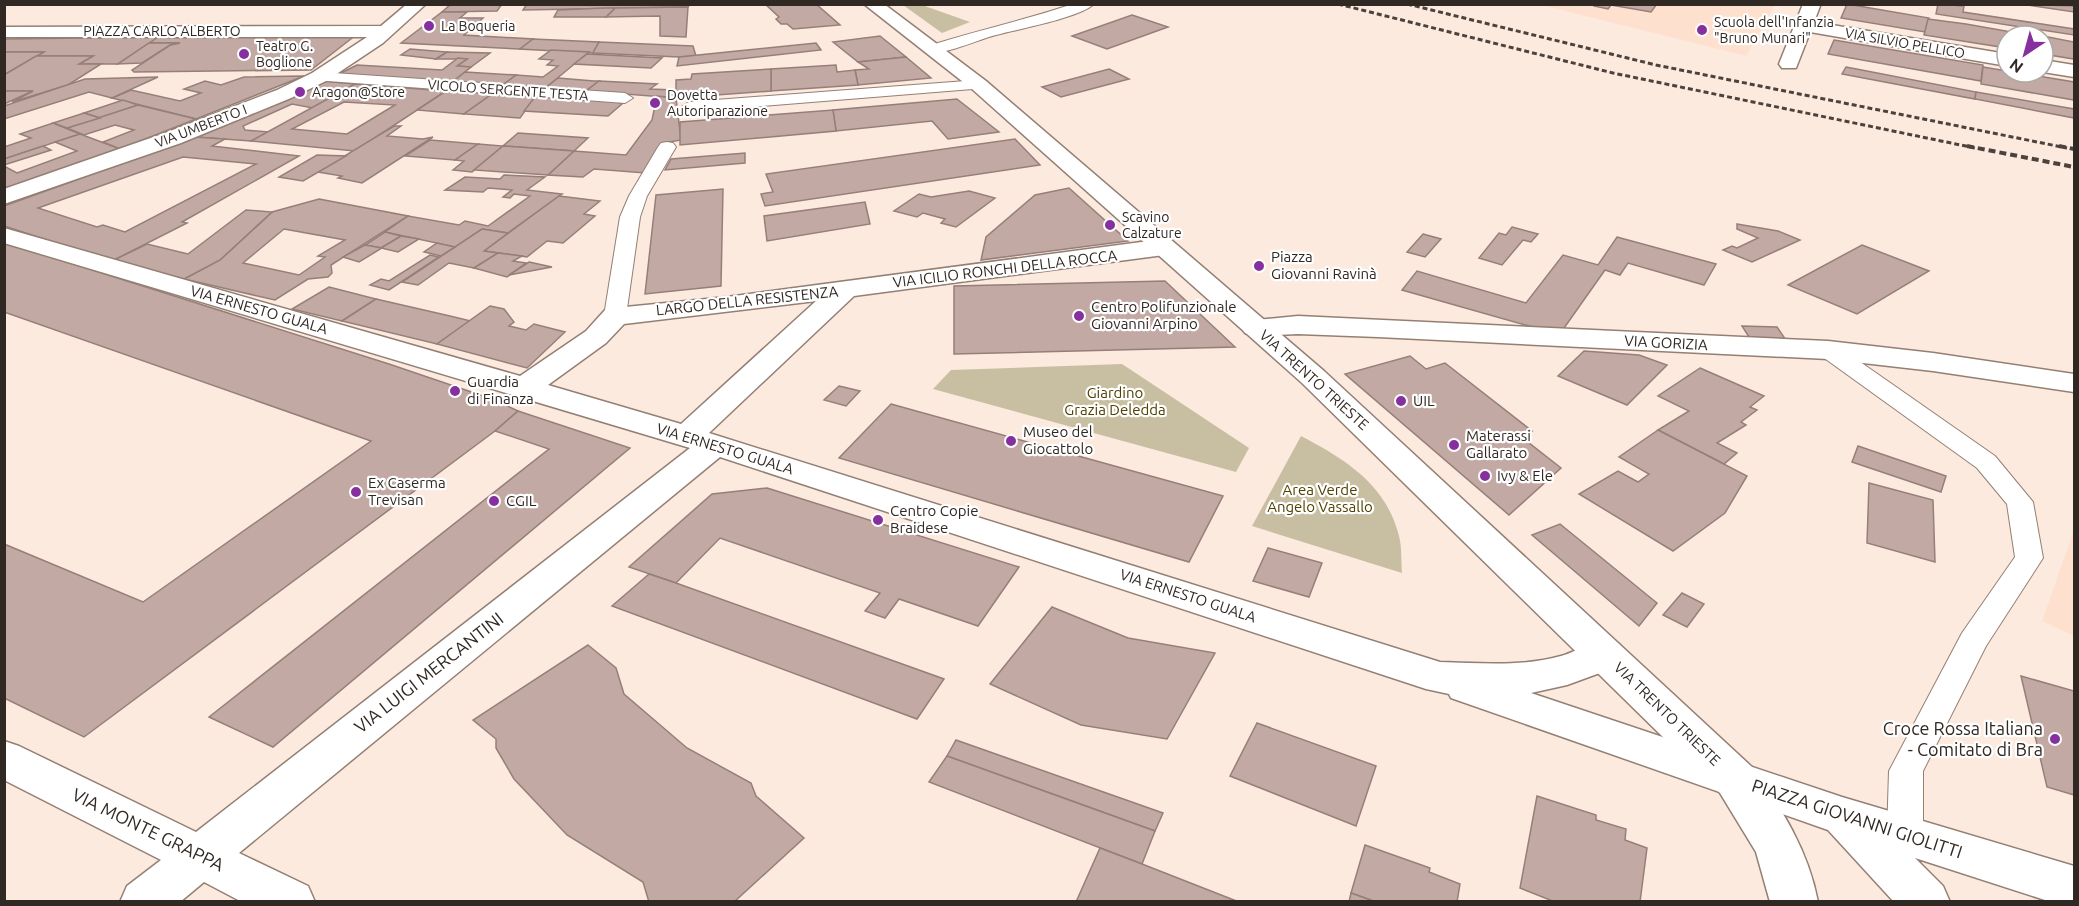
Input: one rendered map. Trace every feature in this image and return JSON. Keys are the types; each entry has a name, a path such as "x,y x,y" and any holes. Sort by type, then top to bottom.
{"street":[{"path":"386,30 418,4"},
{"name":"VIA TRENTO TRIESTE","path":"872,4 979,85 1313,377 1736,780"},
{"path":"1789,64 1812,4"},
{"name":"VIA SILVIO PELLICO","path":"1804,26 1995,58"},
{"name":"PIAZZA CARLO ALBERTO","path":"4,32 386,30"},
{"name":"VIA UMBERTO I","path":"4,197 173,138 319,77 386,30"},
{"path":"2055,68 2074,71"},
{"name":"VIA ERNESTO GUALA","path":"4,235 113,269 525,387 700,441 1440,678 1736,780"},
{"name":"VIA ICILIO RONCHI DELLA ROCCA","path":"845,290 1164,248"},
{"name":"LARGO DELLA RESISTENZA","path":"615,316 845,290"},
{"name":"LARGO DELLA RESISTENZA","path":"700,441 845,290"},
{"path":"525,387 596,337 615,316"},
{"name":"VIA GORIZIA","path":"1255,327 1298,325 1378,328 1828,350 1933,362 2074,383"},
{"name":"VIA LUIGI MERCANTINI","path":"144,902 700,441"},
{"name":"VIA ERNESTO GUALA","path":"1440,678 1521,679 1567,670 1605,655"},
{"name":"VIA MONTE GRAPPA","path":"4,759 291,902"},
{"name":"PIAZZA GIOVANNI GIOLITTI","path":"1736,780 1905,836 2074,887"},
{"name":"PIAZZA GIOVANNI GIOLITTI","path":"1736,780 1773,832 1792,884 1794,902"},
{"path":"1842,816 1926,902"}],"lane":[{"path":"992,31 1013,18 1054,4"},
{"path":"933,49 992,31 1028,24 1088,4"},
{"name":"VICOLO SERGENTE TESTA","path":"319,77 625,98"},
{"path":"689,106 979,85"},
{"path":"615,316 630,218 638,196 667,147"},
{"path":"1828,350 1986,462 2020,502 2029,558 1974,641 1906,771 1905,836"}],"shaded area":[{"name":"Scuola dell'Infanzia \"Bruno Munari\"","path":"1541,5 1775,5 1746,56"},
{"path":"2074,530 2074,636 2042,621"}],"green space":[{"path":"903,5 922,5 970,22 942,33"},
{"name":"Giardino Grazia Deledda","path":"1122,364 1249,448 1236,472 933,389 951,370"},
{"name":"Area Verde Angelo Vassallo","path":"1301,436 1348,464 1374,488 1393,518 1399,536 1402,573 1252,526"}],"building":[{"path":"451,4 502,4 497,11 442,12"},
{"path":"527,4 690,4 688,7 523,10"},
{"path":"765,4 816,4 840,25 793,29 787,24 781,24 776,19 779,17"},
{"path":"1595,4 1657,4 1651,12 1611,5 1608,9 1594,6"},
{"path":"1847,4 1929,18 1925,32 1841,18"},
{"path":"1938,4 1964,6 1963,12 2041,24 2002,24 1936,14"},
{"path":"2021,4 2074,6 2074,12"},
{"path":"688,7 686,37 660,36 660,16 606,17 615,8"},
{"path":"615,8 606,17 554,17 558,10"},
{"path":"442,12 467,12 460,18 483,18 464,35 533,39 520,49 401,43"},
{"path":"1132,15 1168,27 1107,49 1072,36"},
{"path":"1928,19 1966,24 1995,29 1995,46 1924,35"},
{"path":"2055,26 2074,29 2074,35 2055,32"},
{"name":"Teatro G. Boglione","path":"356,35 311,70 134,72 132,70 170,45 180,43 149,43 158,37"},
{"path":"880,36 906,57 858,62 833,42"},
{"path":"158,37 118,64 79,64 93,56 36,56 44,52 4,52 4,39"},
{"path":"2055,38 2074,42 2074,59 2055,56"},
{"path":"533,39 599,42 593,53 520,49"},
{"path":"1834,40 1983,65 1981,81 1828,54"},
{"path":"599,42 693,46 696,56 593,53"},
{"path":"149,43 180,43 170,45 142,63 118,64"},
{"path":"816,43 821,50 677,66 679,57"},
{"path":"410,49 447,52 436,59 401,55"},
{"path":"551,50 589,52 544,89 501,86 516,75 543,77 558,66 547,65 553,60 539,59"},
{"path":"4,52 44,52 4,75"},
{"path":"447,52 490,53 471,67 457,66 467,59 436,59"},
{"path":"587,54 662,58 651,68 574,64"},
{"path":"36,56 93,56 79,64 101,64 68,85 12,102 33,91 4,91 4,75"},
{"path":"906,57 931,78 858,85 855,70 869,69 858,62"},
{"path":"458,58 467,59 457,66 471,67 451,83 337,75 357,65 442,70"},
{"path":"836,65 837,72 855,70 858,85 771,91 771,69"},
{"path":"1846,67 1976,92 1975,99 1842,74"},
{"path":"1983,67 1995,69 1995,84 2055,84 2055,79 2074,82 2074,100 1981,84"},
{"path":"771,69 771,91 676,98 676,80 691,79 692,74"},
{"path":"1109,69 1129,79 1061,97 1042,87"},
{"path":"465,72 516,75 501,86 451,83"},
{"path":"304,76 196,119 112,98 131,90 180,101 201,93 184,89 205,81 221,85 244,77"},
{"path":"158,77 112,98 89,92 4,119 4,106 85,79"},
{"path":"558,78 599,81 586,91 544,89"},
{"path":"321,81 355,84 313,108 292,104 243,126 245,130 269,132 251,141 195,137"},
{"path":"599,81 657,84 650,89 675,90 676,98 586,91"},
{"path":"355,84 446,91 355,151 251,141","holes":["344,102 395,105 347,134 292,129"]},
{"path":"4,91 33,91 4,104"},
{"path":"446,91 492,94 464,114 417,110"},
{"path":"1976,92 2074,109 2074,118 1975,99"},
{"path":"492,94 535,97 520,118 464,114"},
{"path":"657,96 676,98 681,140 664,143 646,173 594,169 583,177 548,175 574,151 626,155 652,120"},
{"path":"535,97 623,103 608,116 524,111"},
{"path":"957,99 999,132 948,139 932,121 836,131 833,110"},
{"path":"123,100 138,105 100,118 84,113"},
{"path":"138,105 196,119 120,149 103,142 134,130 115,125 84,135 67,128"},
{"path":"833,110 836,131 680,145 680,122"},
{"path":"84,113 100,118 67,128 53,123"},
{"path":"53,123 80,134 4,159 4,147 31,138 20,134"},
{"path":"394,126 401,126 387,136 423,139 433,137 362,183 338,178 342,176 318,172"},
{"path":"518,133 588,138 574,151 503,146"},
{"path":"80,134 120,149 4,189 4,166 17,173 77,151 55,142"},
{"path":"195,137 225,139 212,146 299,156 182,222 187,223 112,261 4,226 4,206","holes":["183,157 256,164 125,232 103,225 97,227 38,208"]},
{"path":"1015,139 1040,165 765,206 761,194 773,192 766,174"},
{"path":"430,140 478,144 455,160 405,156"},
{"path":"478,144 503,146 472,172 453,170 464,161 455,160"},
{"path":"43,146 51,150 4,165 4,159"},
{"path":"503,146 574,151 548,175 474,170"},
{"path":"745,153 745,163 665,170 671,159"},
{"path":"317,155 346,156 303,181 279,177"},
{"path":"504,175 545,177 527,190 562,194 508,233 482,229 455,247 385,232 408,216 459,225 465,221 488,226 530,196 514,194 510,198 503,197 512,190 488,188 483,192 445,190 465,177 500,179"},
{"path":"1069,188 1128,241 981,260 986,237 1035,195"},
{"path":"723,189 721,286 645,294 656,195"},
{"path":"969,191 995,198 956,227 941,223 945,219 923,213 917,217 894,211 919,194 931,197"},
{"path":"559,196 600,201 584,214 595,216 563,243 547,241 527,257 484,251"},
{"path":"319,199 408,216 331,265 332,273 328,277 308,279 275,300 184,279 220,260 272,212","holes":["284,229 345,240 318,256 325,257 299,275 243,263"]},
{"path":"865,202 870,224 767,241 764,216"},
{"path":"246,210 272,212 220,260 184,279 112,261 147,244 188,254"},
{"path":"1737,224 1778,231 1800,240 1752,262 1723,250 1732,246 1737,248 1758,238 1737,229"},
{"path":"1512,227 1538,234 1531,242 1523,240 1502,265 1479,258 1499,233 1506,235"},
{"path":"482,229 508,233 484,251 498,253 474,268 449,263 418,285 402,282"},
{"path":"385,232 401,236 381,248 365,245"},
{"path":"1423,234 1441,239 1425,257 1407,252"},
{"path":"401,236 419,239 398,252 381,248"},
{"path":"1617,237 1716,264 1704,285 1628,263 1620,275 1605,270 1562,331 1543,330 1402,290 1417,271 1526,303 1563,255 1598,265"},
{"name":"Ex Caserma Trevisan","path":"4,242 389,364 495,400 518,411 495,431 84,737 4,698 4,544 143,602 371,441 4,312"},
{"path":"437,243 455,247 441,256 424,252"},
{"path":"365,245 382,248 359,262 343,257"},
{"path":"1862,245 1929,271 1857,314 1788,285"},
{"path":"498,253 522,256 513,261 526,263 507,277 474,268"},
{"path":"430,255 439,257 389,290 370,285 381,279 389,281"},
{"path":"529,262 552,267 509,275"},
{"name":"Centro Polifunzionale Giovanni Arpino","path":"1165,281 1235,347 954,354 954,286"},
{"path":"329,287 376,299 342,321 292,309"},
{"path":"376,299 471,321 437,344 342,321"},
{"path":"490,306 504,309 514,322 509,326 526,330 534,324 565,332 527,368 437,344"},
{"path":"1742,326 1777,327 1786,340 1749,337"},
{"path":"1584,351 1639,355 1667,365 1627,405 1558,376"},
{"path":"1410,356 1426,369 1445,363 1532,431 1519,435 1561,468 1509,515 1345,374"},
{"path":"1700,368 1764,396 1750,407 1757,410 1741,422 1746,425 1717,443 1737,453 1724,464 1658,430 1689,411 1658,396"},
{"path":"839,386 860,391 846,406 824,400"},
{"path":"891,404 1223,496 1189,562 839,458"},
{"path":"518,411 630,448 273,747 209,717 549,449 495,431"},
{"path":"1658,430 1747,476 1725,513 1673,551 1579,494 1618,471 1638,482 1649,474 1619,457"},
{"path":"1858,446 1946,476 1941,492 1852,462"},
{"path":"1869,483 1933,500 1935,562 1867,543"},
{"path":"767,488 1019,567 978,626 899,599 885,618 865,611 880,593 720,538 676,583 629,567 712,494"},
{"path":"1560,524 1657,603 1639,626 1532,535"},
{"path":"1268,548 1322,563 1309,597 1253,581"},
{"path":"649,574 944,679 917,719 612,606"},
{"path":"1682,593 1704,604 1687,627 1663,615"},
{"path":"1052,607 1128,638 1215,653 1167,739 1081,725 990,684"},
{"path":"588,645 616,668 624,694 687,748 751,783 756,796 804,838 734,902 649,902 643,882 567,835 514,779 496,748 496,739 473,720"},
{"name":"Croce Rossa Italiana - Comitato di Bra","path":"2021,676 2074,691 2074,795 2047,787"},
{"path":"1257,723 1376,766 1356,826 1230,776"},
{"path":"956,740 1163,813 1155,831 947,756"},
{"path":"947,756 1155,831 1142,864 929,782"},
{"path":"1537,796 1596,815 1596,820 1626,829 1625,840 1647,848 1640,902 1555,902 1520,888"},
{"path":"1365,845 1430,868 1429,872 1460,884 1457,902 1376,902 1351,893"},
{"path":"1100,848 1142,864 1239,902 1076,902"},
{"path":"1351,893 1376,902 1349,902"}],"railway":[{"path":"1338,4 1613,73 1975,148"},
{"path":"1407,4 1656,65 2067,148"},
{"path":"1967,146 2074,167"},
{"path":"2059,146 2074,149"}],"place":[{"name":"La Boqueria","path":"429,26"},
{"name":"Scuola dell'Infanzia \"Bruno Munari\"","path":"1702,30"},
{"name":"Teatro G. Boglione","path":"244,54"},
{"name":"Aragon@Store","path":"300,92"},
{"name":"Dovetta Autoriparazione","path":"655,103"},
{"name":"Scavino Calzature","path":"1110,225"},
{"name":"Piazza Giovanni Ravinà","path":"1259,266"},
{"name":"Centro Polifunzionale Giovanni Arpino","path":"1079,316"},
{"name":"Guardia di Finanza","path":"455,391"},
{"name":"UIL","path":"1401,401"},
{"name":"Museo del Giocattolo","path":"1011,441"},
{"name":"Materassi Gallarato","path":"1454,445"},
{"name":"Ivy & Ele","path":"1485,476"},
{"name":"Ex Caserma Trevisan","path":"356,492"},
{"name":"CGIL","path":"494,501"},
{"name":"Centro Copie Braidese","path":"878,520"},
{"name":"Croce Rossa Italiana - Comitato di Bra","path":"2055,739"}]}
